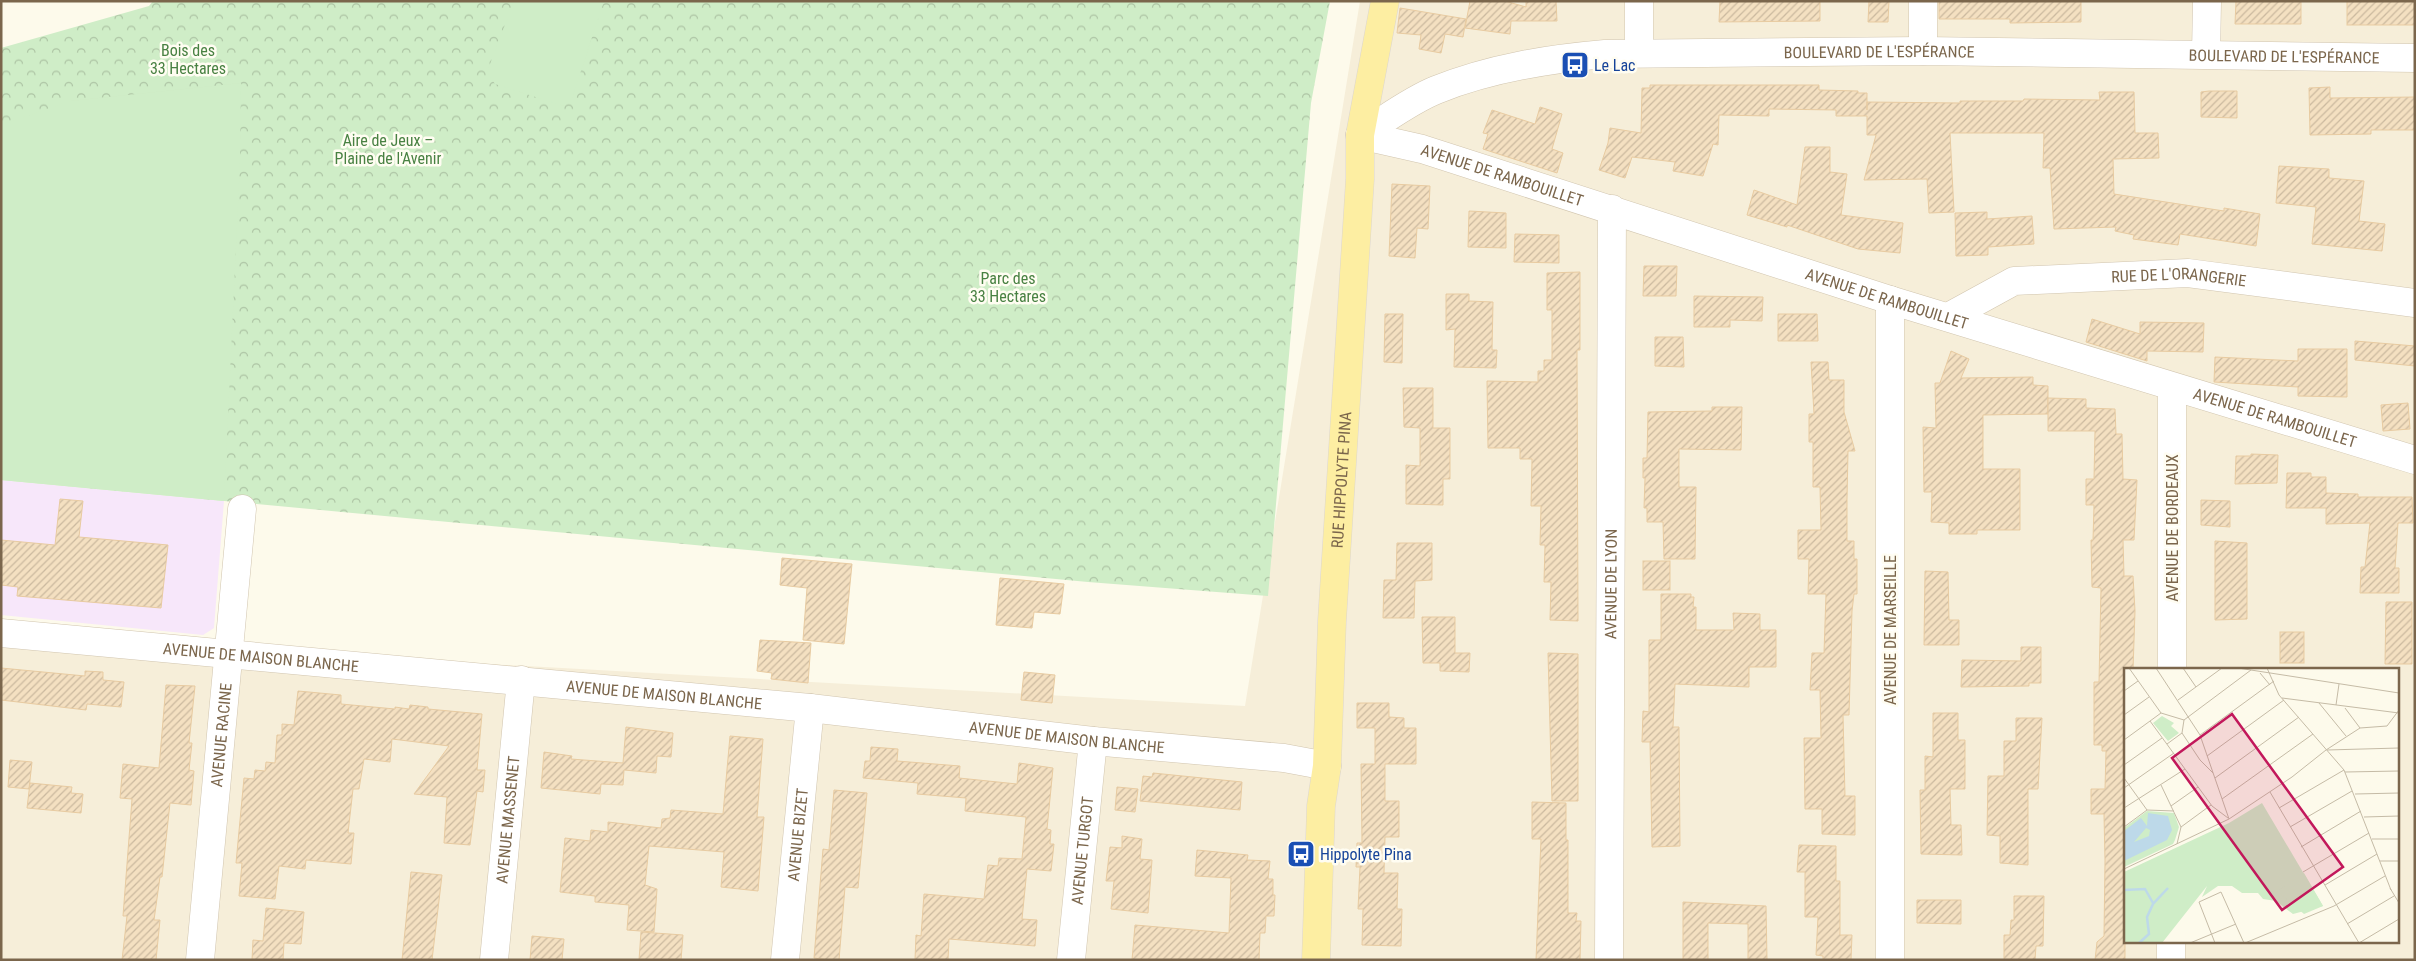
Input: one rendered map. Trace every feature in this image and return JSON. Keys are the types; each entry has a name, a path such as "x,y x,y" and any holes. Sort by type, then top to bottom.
{"main road":[{"name":"RUE HIPPOLYTE PINA","path":"1316,960 1321,806 1327,766 1332,621 1359,198 1360,135 1385,1"}],"street":[{"path":"1639,1 1639,52"},
{"path":"1923,51 1924,1"},
{"path":"2206,54 2207,1"},
{"name":"BOULEVARD DE L'ESPÉRANCE","path":"1360,135 1436,90 1513,66 1558,58 1639,52 1923,51 2415,58"},
{"name":"AVENUE DE RAMBOUILLET","path":"1360,135 1422,149 1890,300 1950,316 2172,387 2415,460"},
{"name":"AVENUE DE LYON","path":"1609,960 1612,209"},
{"name":"RUE DE L'ORANGERIE","path":"1950,316 2014,281 2188,273 2415,303"},
{"name":"AVENUE DE MARSEILLE","path":"1890,300 1890,960"},
{"name":"AVENUE DE BORDEAUX","path":"2172,387 2172,668"},
{"name":"AVENUE RACINE","path":"200,960 242,509"},
{"name":"AVENUE DE MAISON BLANCHE","path":"1,633 228,656 521,680 810,708 1093,740 1284,758 1327,766"},
{"name":"AVENUE MASSENET","path":"494,960 521,680"},
{"name":"AVENUE BIZET","path":"785,960 810,708"},
{"name":"AVENUE TURGOT","path":"1071,960 1093,740"},
{"path":"2171,944 2171,960"}],"shaded area":[{"path":"1360,1 2415,1 2415,960 1,960 1,637 1245,706"},
{"path":"1,480 224,501 214,628 203,635 1,615"}],"green space":[{"name":"Parc des 33 Hectares","path":"153,1 1330,1 1311,103 1268,596 1088,582 1,480 1,48 149,6"},
{"path":"514,1 604,1 572,98 564,106 495,84 487,72"},
{"path":"241,83 240,161 224,501 1,480 1,125 70,101"}],"building":[{"path":"1470,1 1505,1 1526,7 1526,1 1556,1 1557,21 1511,21 1510,34 1465,28"},
{"path":"1720,1 1820,1 1820,21 1719,22"},
{"path":"1869,1 1889,1 1888,22 1868,22"},
{"path":"1939,1 2081,1 2081,22 2010,23 2010,19 1939,19"},
{"path":"2236,1 2301,1 2301,24 2235,24"},
{"path":"2347,1 2415,1 2415,25 2347,25"},
{"path":"1400,8 1466,19 1463,37 1445,34 1441,53 1419,49 1421,35 1397,33"},
{"path":"1650,85 1819,85 1819,90 1867,93 1867,102 1960,103 1960,101 2023,101 2024,99 2100,100 2099,92 2134,92 2135,133 2158,133 2159,158 2113,159 2114,194 2224,211 2224,208 2260,214 2256,246 2180,234 2178,245 2133,239 2134,235 2115,231 2116,227 2054,229 2050,168 2043,168 2044,133 1950,133 1954,212 1929,213 1927,179 1864,180 1876,135 1867,135 1867,116 1836,116 1836,110 1769,109 1769,116 1719,115 1718,145 1713,144 1703,176 1673,171 1675,162 1632,157 1625,178 1599,170 1608,143 1610,128 1641,133 1642,88 1650,88"},
{"path":"2330,87 2330,98 2415,97 2415,130 2371,130 2371,134 2310,135 2309,88"},
{"path":"2237,91 2237,118 2201,117 2201,92"},
{"path":"1540,107 1562,114 1552,149 1563,153 1557,173 1483,149 1488,134 1483,133 1492,110 1535,124"},
{"path":"1805,147 1830,147 1830,172 1847,174 1841,215 1903,223 1900,253 1858,249 1787,225 1787,227 1747,215 1754,190 1797,205"},
{"path":"2279,166 2329,169 2329,178 2364,181 2359,221 2385,224 2382,251 2312,244 2316,207 2276,203"},
{"path":"1392,184 1430,186 1428,229 1417,228 1415,258 1389,256"},
{"path":"1469,211 1506,213 1506,248 1468,247"},
{"path":"1987,212 1987,219 2032,216 2034,244 1988,247 1988,255 1956,256 1955,213"},
{"path":"1515,234 1559,235 1559,263 1514,262"},
{"path":"1644,266 1677,266 1676,296 1643,296"},
{"path":"1580,272 1580,350 1577,350 1578,621 1550,620 1551,582 1544,582 1545,545 1540,545 1541,506 1531,506 1532,459 1520,459 1520,448 1488,448 1487,381 1538,382 1538,371 1544,371 1544,360 1552,360 1552,310 1547,310 1547,273"},
{"path":"1446,294 1469,294 1469,301 1493,302 1492,350 1497,350 1496,368 1454,367 1455,329 1446,330"},
{"path":"1694,296 1763,297 1762,321 1730,320 1730,327 1694,327"},
{"path":"1385,314 1403,314 1402,363 1384,362"},
{"path":"1778,314 1817,314 1818,341 1778,341"},
{"path":"2092,319 2140,334 2140,322 2204,323 2203,352 2147,351 2147,361 2086,342"},
{"path":"1655,337 1683,337 1684,367 1655,366"},
{"path":"2355,341 2415,346 2415,366 2355,360"},
{"path":"2298,349 2347,349 2347,397 2298,396 2298,387 2214,382 2215,357 2298,361"},
{"path":"1951,351 1969,359 1961,378 2033,377 2033,385 2048,386 2048,414 1983,415 1983,469 2020,469 2020,530 1977,530 1977,534 1949,534 1949,523 1931,522 1932,492 1924,492 1923,427 1936,428 1935,383 1940,383"},
{"path":"1811,362 1828,362 1829,380 1844,380 1844,412 1855,451 1848,451 1847,541 1854,541 1854,559 1857,559 1857,594 1854,594 1852,611 1849,715 1843,715 1845,796 1855,796 1855,835 1822,834 1822,809 1805,809 1804,738 1821,738 1820,690 1810,690 1812,653 1824,653 1826,594 1808,594 1809,559 1798,559 1798,530 1821,530 1820,487 1813,487 1813,442 1809,442 1809,414 1814,414"},
{"path":"1403,388 1433,388 1433,428 1450,428 1450,479 1443,479 1443,505 1406,504 1406,465 1420,466 1420,428 1404,427"},
{"path":"2048,398 2086,399 2086,408 2115,409 2116,434 2122,434 2123,479 2137,480 2134,540 2123,540 2124,576 2133,576 2135,611 2133,668 2124,668 2125,960 2095,960 2097,942 2104,936 2104,814 2091,814 2091,789 2105,789 2106,751 2102,751 2102,745 2094,745 2094,682 2099,682 2101,588 2092,587 2091,540 2093,540 2094,505 2086,505 2086,479 2094,479 2095,431 2048,431"},
{"path":"2408,403 2410,429 2383,431 2381,405"},
{"path":"1712,407 1742,407 1741,450 1679,449 1679,487 1696,487 1695,559 1664,559 1663,522 1647,522 1647,508 1644,508 1645,478 1643,478 1643,458 1647,458 1648,412 1712,411"},
{"path":"2251,454 2278,455 2277,483 2235,484 2236,456 2251,456"},
{"path":"2287,473 2311,473 2311,477 2326,477 2326,493 2358,494 2358,497 2412,497 2413,523 2398,523 2395,568 2399,568 2399,593 2360,593 2361,567 2365,567 2370,523 2326,524 2326,508 2286,508"},
{"path":"60,499 83,501 79,537 168,545 161,608 17,596 18,587 1,585 1,540 55,545"},
{"path":"2201,500 2230,501 2230,527 2201,525"},
{"path":"2215,541 2247,543 2247,619 2215,620"},
{"path":"1397,543 1432,543 1432,580 1415,581 1414,618 1383,618 1384,580 1396,580"},
{"path":"782,558 852,564 844,644 803,640 807,588 780,585"},
{"path":"1643,561 1670,561 1670,590 1643,590"},
{"path":"1925,571 1948,572 1949,620 1959,620 1959,645 1924,645"},
{"path":"1000,578 1064,584 1060,614 1034,612 1032,628 996,625"},
{"path":"1661,594 1691,594 1691,597 1694,597 1693,607 1696,607 1696,630 1734,630 1733,613 1760,614 1760,630 1776,630 1776,667 1749,667 1749,687 1675,684 1673,727 1679,727 1680,846 1652,847 1650,742 1642,742 1643,711 1649,712 1649,640 1661,640"},
{"path":"2386,602 2412,602 2412,664 2385,664"},
{"path":"1422,617 1455,617 1455,653 1470,653 1469,672 1440,671 1440,663 1423,663"},
{"path":"2280,632 2304,632 2304,663 2280,663"},
{"path":"760,640 811,643 808,683 771,679 772,673 757,671"},
{"path":"2021,647 2041,647 2041,683 2029,683 2029,686 1961,687 1962,660 2021,661"},
{"path":"1548,653 1578,654 1578,801 1552,801"},
{"path":"1,668 85,676 85,671 103,672 103,680 124,682 121,707 87,704 86,710 1,700"},
{"path":"1024,672 1055,675 1052,703 1021,700"},
{"path":"166,685 195,686 189,743 192,743 189,770 194,771 191,805 170,803 162,877 160,877 154,920 160,920 156,960 122,960 127,916 123,916 132,799 120,798 123,764 159,768"},
{"path":"298,691 341,695 341,704 395,709 395,707 409,709 410,705 428,707 428,709 482,714 477,770 485,770 483,792 477,791 470,845 444,843 447,797 414,794 449,746 392,739 390,762 364,759 359,789 353,789 348,833 354,833 351,864 306,860 305,869 279,866 275,899 239,896 242,863 236,863 244,778 254,779 255,770 265,771 266,762 275,763 277,735 282,735 282,724 294,725"},
{"path":"1357,703 1389,703 1389,717 1404,718 1404,728 1416,728 1416,764 1385,764 1385,801 1399,801 1399,837 1385,837 1384,873 1398,873 1397,909 1402,909 1401,946 1362,945 1363,909 1358,909 1360,867 1356,867 1357,843 1362,843 1361,764 1375,764 1375,728 1357,728"},
{"path":"1933,713 1958,713 1958,740 1965,740 1965,789 1950,789 1951,825 1961,825 1962,855 1921,854 1920,790 1925,790 1925,756 1933,757"},
{"path":"2016,718 2042,718 2038,789 2028,789 2028,865 2000,863 2000,836 1987,835 1988,776 2004,776 2004,741 2016,741"},
{"path":"626,727 673,733 671,757 657,756 656,773 624,770 623,785 601,784 600,794 541,788 544,752 572,756 571,759 623,763"},
{"path":"730,736 763,739 757,817 764,817 758,891 721,887 724,852 649,846 645,885 657,889 654,932 627,930 629,905 595,902 595,896 560,892 565,838 590,841 591,830 608,832 608,822 661,828 662,819 670,818 671,810 723,814"},
{"path":"871,747 898,749 897,761 960,766 959,778 1017,784 1019,763 1053,768 1047,829 1051,830 1050,844 1054,844 1051,871 1027,869 1022,919 1037,920 1035,946 949,939 948,960 915,960 916,935 921,936 924,894 984,899 988,865 998,866 999,858 1022,859 1026,817 965,811 966,798 917,794 918,783 863,778 865,761 870,761"},
{"path":"10,760 32,762 29,789 8,787"},
{"path":"1153,773 1242,782 1240,810 1140,801 1143,776 1152,777"},
{"path":"30,783 72,787 71,793 83,794 81,813 27,808"},
{"path":"1117,787 1138,789 1135,812 1115,810"},
{"path":"834,790 867,793 858,888 845,887 839,960 828,960 814,958 823,849 829,850"},
{"path":"1532,802 1566,803 1568,913 1577,913 1576,921 1581,921 1580,960 1536,960 1541,839 1532,839"},
{"path":"1122,836 1142,839 1140,859 1152,860 1148,913 1111,909 1114,881 1106,881 1110,847 1122,848"},
{"path":"1799,845 1836,846 1836,881 1840,881 1840,935 1852,935 1851,960 1823,960 1823,956 1816,955 1818,917 1805,917 1805,872 1797,872"},
{"path":"1197,850 1248,855 1247,860 1270,861 1268,879 1273,879 1273,895 1275,895 1274,916 1266,916 1265,933 1260,933 1259,960 1132,960 1135,925 1229,933 1231,878 1195,876"},
{"path":"411,872 442,875 432,960 402,960"},
{"path":"2014,896 2044,896 2043,946 2036,946 2035,960 2004,960 2004,935 2010,935 2011,920 2014,920"},
{"path":"1917,900 1961,900 1961,924 1917,923"},
{"path":"1683,902 1766,906 1767,960 1748,960 1748,924 1708,923 1708,960 1683,960"},
{"path":"266,908 304,912 301,944 284,943 283,960 252,960 253,940 263,941"},
{"path":"641,932 683,935 681,960 639,960"},
{"path":"532,936 564,939 562,960 530,960"}],"place":[{"name":"Le Lac","path":"1575,65"},
{"name":"Hippolyte Pina","path":"1301,854"}],"park label":[{"name":"Bois des 33 Hectares","path":"188,59"},
{"name":"Aire de Jeux – Plaine de l'Avenir","path":"388,149"}]}
